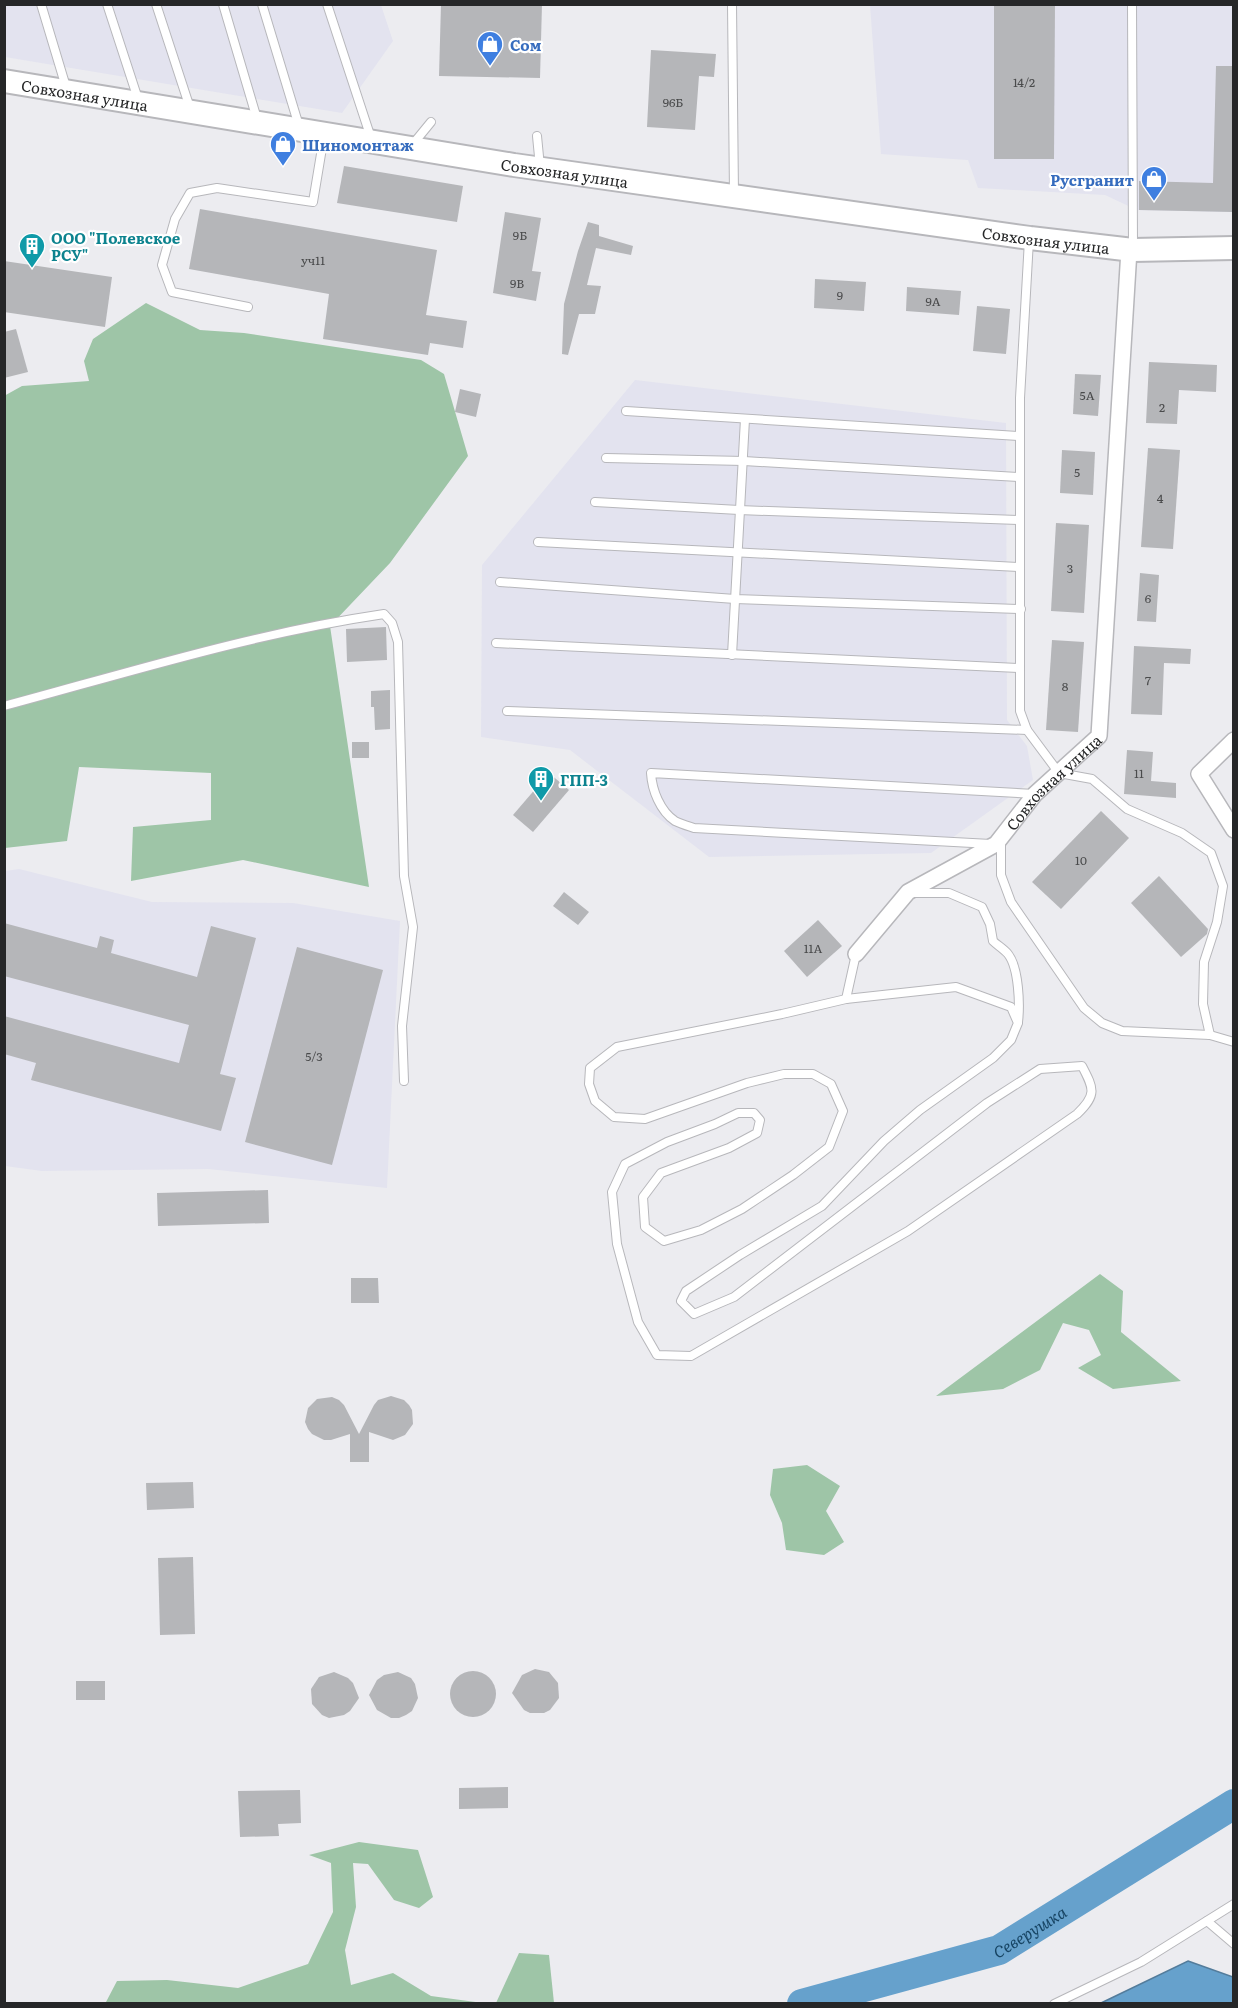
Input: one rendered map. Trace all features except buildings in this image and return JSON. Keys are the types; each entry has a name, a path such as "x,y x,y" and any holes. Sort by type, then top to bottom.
{"main road":[{"name":"Совхозная улица","path":"4,81 540,169 1030,238 1131,250 1233,248"}],"street":[{"name":"Совхозная улица","path":"856,954 908,892 996,844 1035,794 1099,736 1131,250"},
{"path":"1233,740 1199,774 1233,830"}],"lane":[{"path":"41,4 67,91"},
{"path":"107,4 139,104"},
{"path":"156,4 191,112"},
{"path":"222,4 258,124"},
{"path":"262,4 301,130"},
{"path":"327,4 373,143"},
{"path":"732,4 734,196"},
{"path":"1131,250 1132,4"},
{"path":"410,148 431,122"},
{"path":"248,307 172,292 162,265 175,219 190,193 217,188 313,202 324,135"},
{"path":"537,136 540,169"},
{"path":"1030,238 1019,436 1020,711 1027,730 1059,773 1092,779 1127,810 1182,833 1211,853 1223,886 1217,922 1204,962 1203,1004 1210,1035"},
{"path":"626,411 1019,436"},
{"path":"732,655 746,419"},
{"path":"606,458 744,461 1019,477"},
{"path":"596,502 739,510 1019,520"},
{"path":"538,542 1020,567"},
{"path":"500,582 735,599 1020,609"},
{"path":"4,706 304,627 384,614 392,623 398,642 404,876 413,927 402,1026 404,1081"},
{"path":"496,643 1020,668"},
{"path":"507,711 1027,730"},
{"path":"996,844 694,828 674,820 662,807 652,786 651,773 1035,794"},
{"path":"1006,831 1001,838 1001,875 1011,902 1084,1008 1102,1023 1122,1031 1210,1035 1233,1042"},
{"path":"908,892 949,893 982,907 990,924 993,941 1009,955 1016,975 1020,1006 1018,1023 1011,1040 993,1058 920,1110 884,1141 822,1206 740,1255 686,1291 681,1301 694,1314 734,1297 987,1103 1040,1069 1082,1066 1092,1086 1091,1101 1077,1114 908,1231 691,1356 657,1354 638,1322 617,1244 612,1192 626,1164 667,1142 738,1113 754,1113 760,1120 757,1133 748,1138 729,1148 660,1173 643,1197 645,1227 664,1241 701,1230 732,1215 793,1174 829,1147 843,1111 831,1084 813,1074 784,1074 747,1083 645,1119 614,1117 595,1101 589,1084 590,1068 617,1047 846,999 956,987 1011,1007 1018,1023"},
{"path":"846,999 856,954"},
{"path":"1054,2004 1141,1962 1233,1904"},
{"path":"1207,1921 1233,1944"}],"shaded area":[{"path":"4,5 381,5 393,41 342,113 5,57"},
{"path":"870,5 1233,5 1233,212 1137,210 1105,195 978,188 968,160 881,154"},
{"path":"635,380 1006,423 1007,720 1027,746 1033,780 931,853 709,857 570,750 481,737 482,565"},
{"path":"19,869 152,902 293,903 400,921 387,1188 208,1169 42,1171 5,1166 5,871"}],"green space":[{"path":"146,303 200,330 244,333 421,360 444,374 468,456 390,563 330,626 369,887 243,860 131,881 133,827 211,820 211,773 79,767 67,841 5,848 4,396 22,386 89,381 84,361 93,339"},
{"path":"1100,1274 1123,1291 1121,1332 1181,1381 1113,1389 1078,1368 1101,1355 1089,1330 1063,1323 1040,1370 1003,1389 936,1396"},
{"path":"807,1465 840,1486 826,1511 844,1542 824,1555 786,1550 782,1523 770,1495 773,1469"},
{"path":"359,1842 418,1850 433,1897 419,1908 394,1900 368,1864 353,1863 356,1907 345,1950 351,1985 393,1973 431,1996 483,2003 111,2004 106,2002 117,1981 167,1980 238,1988 308,1964 333,1912 331,1863 309,1855"},
{"path":"519,1953 549,1955 554,2003 496,2003"}],"water":[{"path":"1188,1961 1233,1977 1233,2003 1101,2003"}],"waterway":[{"name":"Северушка","path":"802,2004 999,1950 1234,1804"}],"place":[{"name":"Сом","path":"490,67"},
{"name":"Шиномонтаж","path":"283,167"},
{"name":"Русгранит","path":"1154,202"},
{"name":"ООО \"Полевское РСУ\"","path":"32,269"},
{"name":"ГПП-3","path":"541,802"}]}
